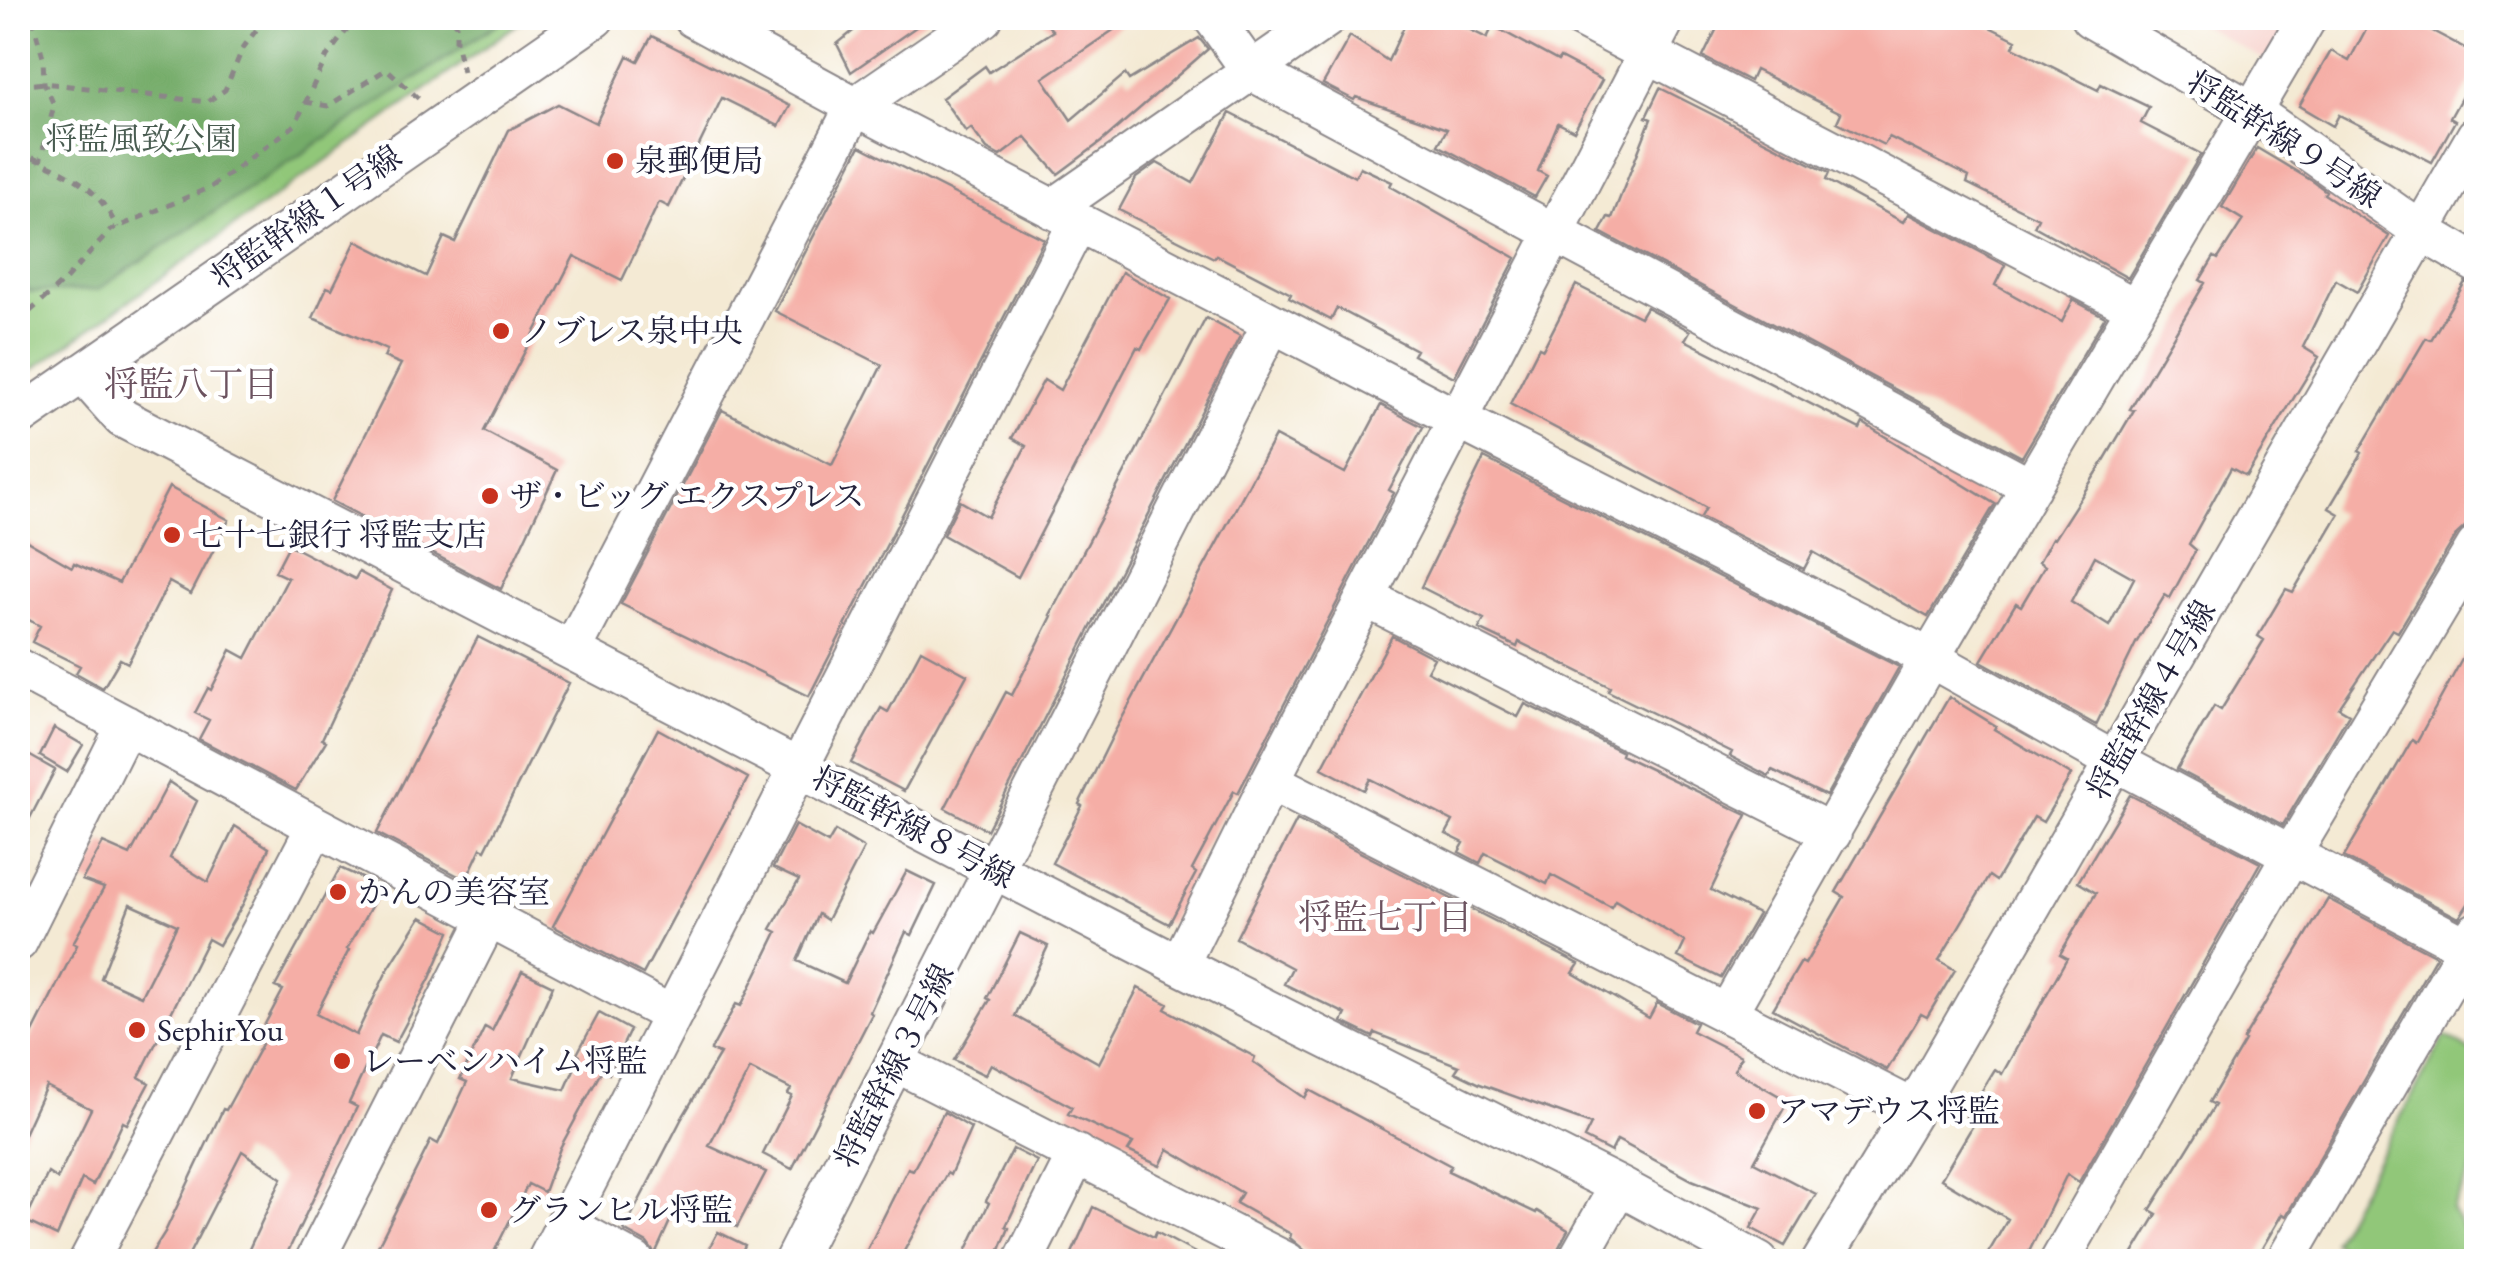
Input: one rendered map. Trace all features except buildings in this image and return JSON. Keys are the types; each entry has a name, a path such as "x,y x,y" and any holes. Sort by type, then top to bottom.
{"street":[{"name":"将監幹線１号線","path":"18,418 595,18"},
{"path":"693,18 1459,420 1930,658 2291,855 2472,940 2286,1262"},
{"path":"572,650 855,106 983,18"},
{"path":"1214,18 1251,71 2031,488"},
{"path":"546,1262 799,766 1065,216 1251,71 1327,18"},
{"path":"1580,18 2136,308"},
{"path":"1178,965 1666,18"},
{"name":"将監幹線９号線","path":"2090,18 2252,111 2421,231 2476,262"},
{"path":"1728,1012 1930,658 2306,18"},
{"name":"将監幹線４号線","path":"1820,1262 1914,1110 2476,136"},
{"name":"将監幹線３号線","path":"793,1262 1272,323"},
{"name":"将監幹線８号線","path":"82,373 122,418 1760,1262"},
{"path":"2059,1262 2291,855 2476,546"},
{"path":"1366,598 1832,833"},
{"path":"18,668 672,1015"},
{"path":"18,942 126,726"},
{"path":"1270,782 1914,1110"},
{"path":"88,1262 316,826"},
{"path":"314,1262 488,917"},
{"path":"897,1063 1287,1262"},
{"path":"1023,1262 1077,1154"},
{"path":"1576,1262 1619,1186"},
{"path":"565,1224 634,1262"}],"path":[{"path":"32,18 43,57 44,83 54,105 40,162"},
{"path":"18,86 44,83 207,102 225,90 243,48 265,18"},
{"path":"18,322 117,228 210,187 295,124 327,56 356,18"},
{"path":"456,18 457,113"},
{"path":"306,102 328,106 387,70 457,113"},
{"path":"18,152 76,178 107,206 117,228"}],"shaded area":[{"path":"2189,18 2315,18 2282,70"}],"green space":[{"name":"将監風致公園","path":"18,18 526,18 18,380"},
{"name":"将監風致公園","path":"18,18 506,18 97,290 30,292 18,279"},
{"path":"2445,1036 2476,1054 2476,1160 2452,1210 2476,1249 2476,1261 2359,1261 2333,1241"}],"place":[{"name":"泉郵便局","path":"615,161"},
{"name":"ノブレス泉中央","path":"501,331"},
{"name":"ザ・ビッグ エクスプレス","path":"490,496"},
{"name":"七十七銀行 将監支店","path":"172,535"},
{"name":"かんの美容室","path":"338,892"},
{"name":"SephirYou","path":"137,1030"},
{"name":"レーベンハイム将監","path":"342,1061"},
{"name":"アマデウス将監","path":"1757,1111"},
{"name":"グランヒル将監","path":"489,1210"}],"district":[{"name":"将監八丁目","path":"191,383"},
{"name":"将監七丁目","path":"1385,916"}]}
